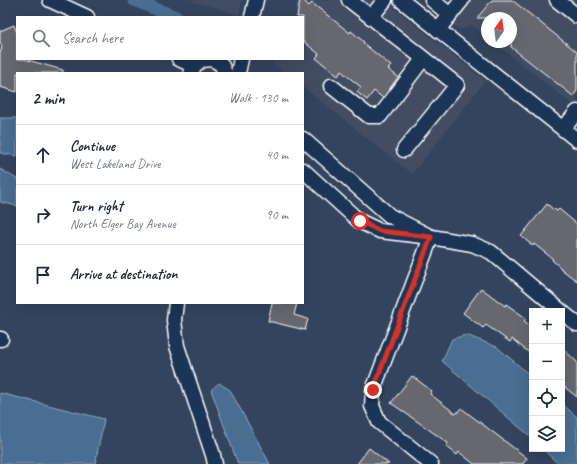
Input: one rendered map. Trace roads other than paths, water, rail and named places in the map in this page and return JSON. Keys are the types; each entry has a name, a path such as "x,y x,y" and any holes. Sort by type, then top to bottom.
{"street":[{"path":"50,0 85,16"},
{"path":"252,16 256,0"},
{"path":"349,0 457,85 404,150"},
{"path":"371,18 385,0"},
{"path":"401,0 577,140"},
{"path":"432,0 450,15"},
{"path":"438,30 462,0"},
{"path":"557,0 577,16"},
{"path":"331,86 368,116 380,116 423,59"},
{"path":"180,60 193,69 201,60 212,60 221,64 225,72"},
{"path":"238,72 241,60"},
{"path":"563,129 577,112"},
{"path":"304,140 390,216 431,237"},
{"path":"304,171 360,221 380,231 472,244 491,252 558,308"},
{"path":"431,237 373,390 372,406 379,422 432,464"},
{"path":"176,304 174,320 177,346 215,464"},
{"path":"565,314 577,324"}],"water":[{"path":"0,118 16,118 16,156 0,153"},
{"path":"0,169 16,178 16,206 0,202"},
{"path":"466,335 497,347 529,374 529,435 442,361 452,339"},
{"path":"219,383 230,390 270,464 238,464 211,390"},
{"path":"0,393 104,419 95,464 0,464"},
{"path":"565,407 577,417 577,464 558,464 546,452 565,452"}],"waterway":[{"path":"134,0 174,16"}]}
